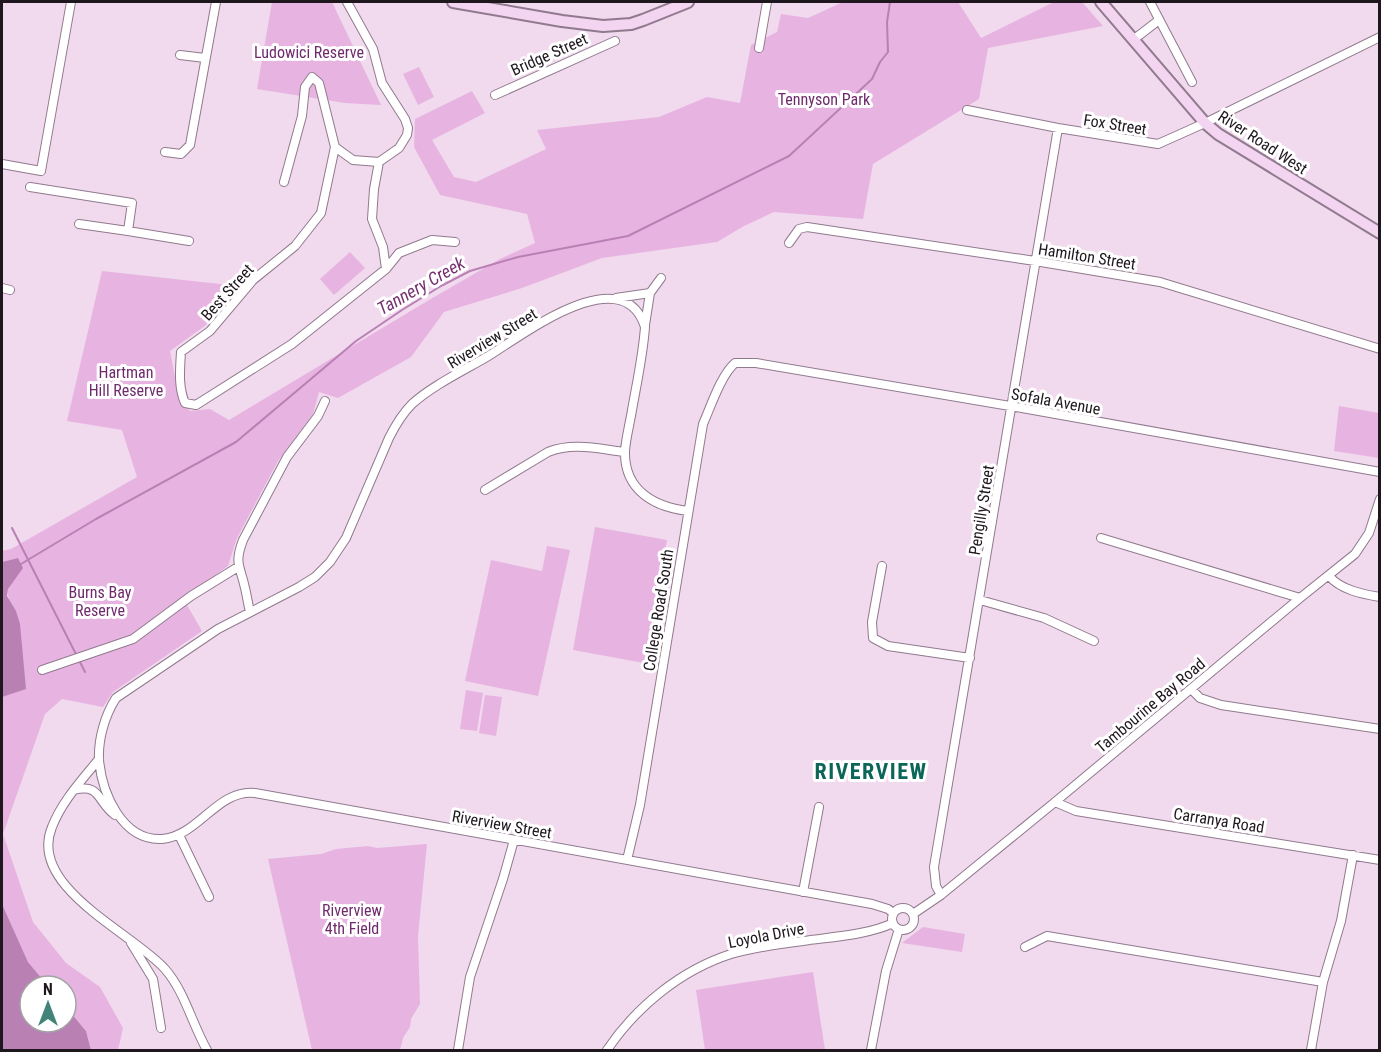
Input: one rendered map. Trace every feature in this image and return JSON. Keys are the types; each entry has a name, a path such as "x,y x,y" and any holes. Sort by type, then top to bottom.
{"main road":[{"path":"453,2 587,25 620,25 648,18 688,2"},
{"name":"River Road West","path":"1101,2 1205,123 1218,134 1380,233"}],"street":[{"path":"2,164 41,171 71,2"},
{"path":"165,152 181,154 190,146 216,2"},
{"path":"335,147 353,160 379,162 399,147 407,135 408,128 405,119 382,82 373,49 347,2"},
{"path":"759,48 767,2"},
{"path":"1150,2 1192,82"},
{"path":"1133,39 1160,20"},
{"name":"Fox Street","path":"968,110 1058,128 1158,144 1380,37"},
{"name":"Bridge Street","path":"495,95 615,41"},
{"path":"180,55 205,58"},
{"name":"Best Street","path":"284,183 302,116 305,87 312,77 319,83 335,147 321,213 295,246 253,280 210,332 181,352 181,394 185,403 196,405 268,360 292,344 386,269"},
{"name":"Pengilly Street","path":"941,895 936,886 934,867 1058,128"},
{"path":"379,162 372,219 383,247 386,269"},
{"path":"30,187 132,203 128,231"},
{"path":"79,224 189,242"},
{"name":"Hamilton Street","path":"789,243 799,229 807,227 1160,282 1380,349"},
{"path":"386,269 399,253 432,240 456,242"},
{"path":"661,278 650,293 625,452 631,477 645,496 662,506 688,512"},
{"name":"Riverview Street","path":"122,819 106,789 99,759 107,714 116,698 196,643 315,577 339,550 351,530 389,438 396,424 411,405 567,309 594,301 650,293"},
{"path":"611,298 621,300 638,311 645,327"},
{"name":"Sofala Avenue","path":"730,368 735,363 744,362 1011,406 1380,472"},
{"name":"College Road South","path":"627,860 640,805 703,424 730,368"},
{"path":"250,612 245,586 238,567 238,553 287,457 318,416 325,401"},
{"path":"485,490 558,448 571,446 625,452"},
{"name":"Tambourine Bay Road","path":"913,914 941,895 1355,554 1369,533 1380,499"},
{"path":"1101,538 1300,598"},
{"path":"882,566 872,622 873,638 888,646 970,658"},
{"path":"42,670 133,639 191,596 238,567"},
{"path":"1329,576 1333,581 1350,590 1380,597"},
{"path":"980,600 1044,618 1094,641"},
{"path":"1191,689 1200,698 1221,705 1380,729"},
{"path":"99,759 57,814 50,830 48,843 53,867 80,901 145,950 166,970 185,1002 207,1050"},
{"name":"Riverview Street","path":"74,790 89,787 93,789 107,809 135,831 150,837 164,839 179,835 224,801 239,793 247,792 881,906 893,913"},
{"name":"Carranya Road","path":"1055,802 1076,811 1380,860"},
{"path":"803,892 819,807"},
{"path":"179,835 209,897"},
{"path":"458,1050 470,977 514,840"},
{"path":"1311,1050 1323,982 1341,921 1353,855"},
{"path":"871,1050 896,926 893,913 902,907 913,914 914,920 911,926 906,929 896,926"},
{"name":"Loyola Drive","path":"606,1050 645,1005 686,975 709,963 731,954 761,947 896,926"},
{"path":"1025,947 1047,936 1323,982"},
{"path":"129,939 153,979 161,1028"}],"green space":[{"name":"Ludowici Reserve","path":"272,2 332,2 381,105 345,103 257,89"},
{"path":"843,2 958,2 981,38 1054,2 1082,2 1103,26 988,48 979,99 873,164 863,219 774,212 717,242 602,258 522,288 444,312 411,357 338,398 319,392 313,414 278,461 237,538 228,566 183,598 202,631 113,692 103,707 62,699 45,714 3,834 33,922 66,963 100,987 123,1028 118,1050 91,1050 86,1031 78,1021 78,974 38,974 28,962 2,904 2,699 10,602 8,591 18,558 2,562 2,551 11,549 137,477 122,430 67,421 102,271 229,285 206,325 170,351 179,398 190,411 210,409 229,420 429,300 500,259 535,243 527,214 440,195 414,147 415,119 472,91 485,113 432,140 454,177 476,182 546,149 537,130 659,117 707,97 740,103 751,45 777,32 781,14 808,18"},
{"path":"419,67 434,97 418,105 403,74"},
{"path":"350,252 365,268 334,295 320,279"},
{"path":"1339,406 1379,413 1379,458 1334,451"},
{"path":"595,527 667,540 644,663 573,650"},
{"path":"547,546 570,550 538,696 465,681 491,560 542,571"},
{"path":"466,690 483,693 477,731 460,729"},
{"path":"485,695 502,697 496,736 479,733"},
{"name":"Riverview 4th Field","path":"427,844 418,936 420,1004 411,1019 400,1050 312,1050 268,859 321,854 336,849"},
{"path":"923,927 965,934 962,952 902,943"},
{"path":"813,972 825,1050 705,1050 696,990"}],"shaded area":[{"path":"18,558 23,568 8,589 7,596 16,611 20,624 26,689 2,697 2,562"},
{"path":"2,904 28,962 38,974 18,974 18,1034 78,1034 78,1021 86,1031 91,1050 2,1050"}],"waterway":[{"name":"Tannery Creek","path":"21,564 96,519 236,442 356,341 441,286 470,271 518,257 628,236 789,156 872,79 888,52 887,22 890,2"},
{"path":"12,528 85,672"}],"district":[{"name":"RIVERVIEW","path":"871,771"}],"park label":[{"name":"Tennyson Park","path":"824,99"},
{"name":"Hartman Hill Reserve","path":"126,381"},
{"name":"Burns Bay Reserve","path":"100,601"}]}
